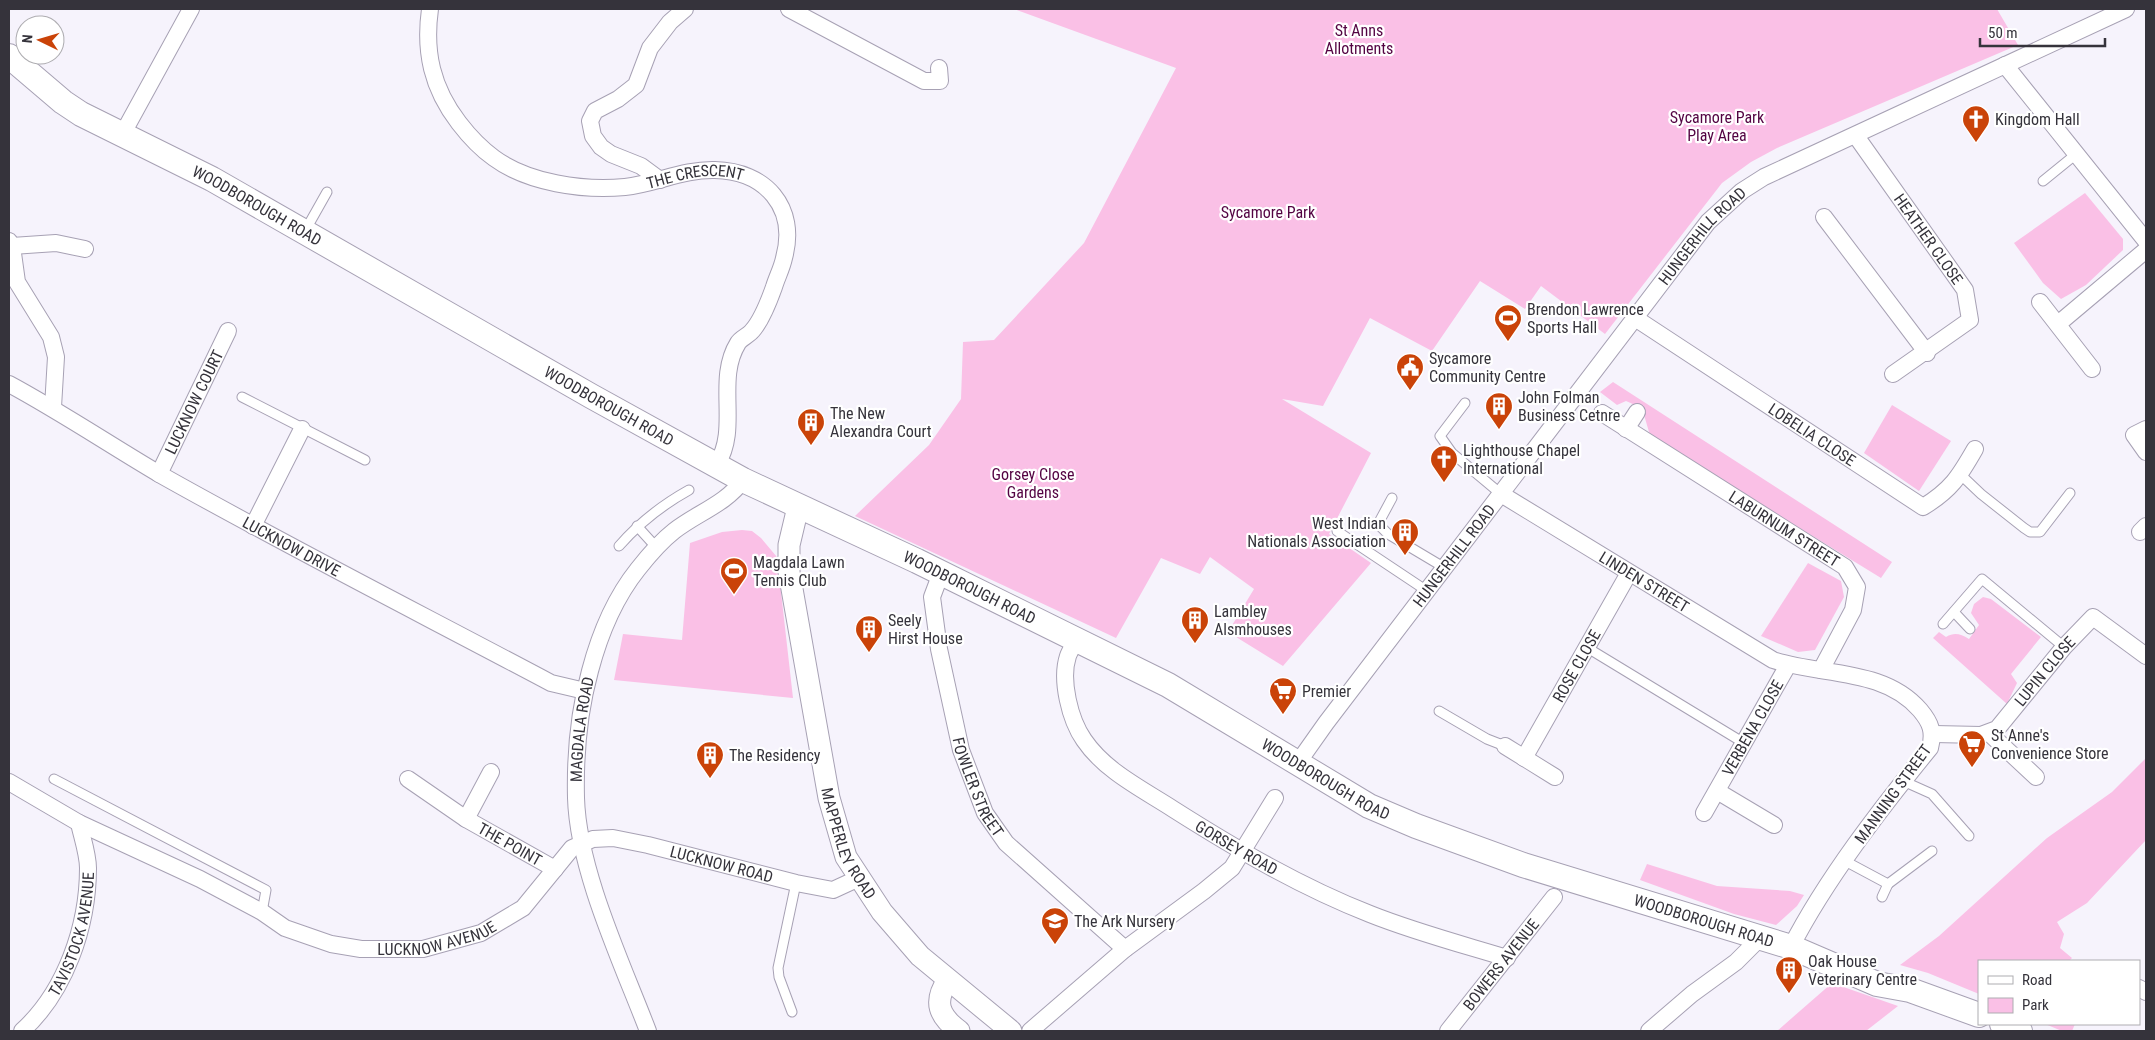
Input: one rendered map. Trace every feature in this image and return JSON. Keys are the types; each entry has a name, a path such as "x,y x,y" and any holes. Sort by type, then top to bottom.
{"main road":[{"name":"WOODBOROUGH ROAD","path":"9,56 63,102 122,135 212,179 591,396 743,480 941,573 1168,685 1369,806 1416,826 1524,865 1791,947 1877,984 1910,990 1978,1015"},
{"path":"2005,1025 2020,1031"}],"street":[{"path":"122,135 191,9"},
{"name":"THE CRESCENT","path":"430,9 428,53 434,82 452,114 472,138 494,158 521,173 549,181 588,188 626,187 714,170 746,174 772,192 783,207 787,228 785,257 768,302 752,331 738,342 728,366 728,428 723,455 717,464"},
{"path":"660,180 641,166 611,154 601,147 593,136 590,121 595,111 618,99 636,85 650,48 670,22 686,9"},
{"path":"789,9 924,80 940,81 939,68"},
{"name":"HUNGERHILL ROAD","path":"1297,764 1326,723 1708,222 1742,191 1764,177 1856,136 1913,106 2005,66 2064,36 2126,9"},
{"path":"2005,66 2146,241"},
{"name":"HEATHER CLOSE","path":"1856,136 1965,290 1970,320 1927,352 1893,374"},
{"path":"1824,217 1927,352"},
{"path":"53,407 56,356 51,337 17,282 10,244 56,243 84,249"},
{"path":"2058,324 2146,250"},
{"path":"2040,302 2092,369"},
{"name":"LOBELIA CLOSE","path":"1634,318 1923,507 1943,495 1961,474 1975,449"},
{"name":"LUCKNOW COURT","path":"159,474 228,331"},
{"name":"LUCKNOW DRIVE","path":"9,384 53,407 159,474 253,526 551,683 585,691"},
{"path":"1626,429 1637,412"},
{"name":"LABURNUM STREET","path":"1602,413 1845,567 1858,587 1853,610 1821,670"},
{"path":"253,526 302,429"},
{"path":"2146,429 2134,435 2146,452"},
{"name":"MAGDALA ROAD","path":"648,1031 598,900 583,844 576,799 578,749 585,691 598,644 614,603 656,547 675,530 734,493 743,480"},
{"name":"LINDEN STREET","path":"1501,494 1629,574 1773,660 1788,665"},
{"name":"MAPPERLEY ROAD","path":"798,507 789,545 789,572 829,798 846,857 882,912 920,956 1012,1031"},
{"name":"FOWLER STREET","path":"941,573 932,597 938,649 961,750 986,813 1006,843 1125,949"},
{"name":"ROSE CLOSE","path":"1524,758 1629,574"},
{"name":"LUPIN CLOSE","path":"1989,733 1996,729 2064,647 2093,617 2146,656"},
{"name":"GORSEY ROAD","path":"1077,639 1068,657 1066,678 1070,705 1084,739 1104,762 1121,776 1243,851 1290,877 1368,913 1507,958"},
{"name":"MANNING STREET","path":"1788,665 1870,679 1891,687 1913,702 1929,719 1934,734 1930,748 1903,781 1846,861 1804,922 1791,947"},
{"name":"VERBENA CLOSE","path":"1704,813 1788,665"},
{"path":"1934,734 1981,735 1989,733 2036,777"},
{"path":"1505,746 1554,777"},
{"name":"THE POINT","path":"466,819 491,772"},
{"name":"THE POINT","path":"408,778 466,819 555,869"},
{"name":"LUCKNOW AVENUE","path":"9,782 79,823 200,879 262,912 285,928 331,944 361,949 423,949 481,933 523,908 572,848 583,844"},
{"name":"VERBENA CLOSE","path":"1717,791 1774,825"},
{"path":"1030,1031 1125,949 1232,868 1275,798"},
{"name":"TAVISTOCK AVENUE","path":"22,1031 36,1018 60,986 82,921 88,867 79,823"},
{"name":"LUCKNOW ROAD","path":"583,844 593,839 613,838 796,883 833,890 859,878"},
{"name":"BOWERS AVENUE","path":"1448,1031 1554,897"},
{"path":"1649,1031 1673,1009 1736,962 1760,938"},
{"path":"948,980 941,990 938,1002 946,1021 959,1031"}],"lane":[{"path":"2043,181 2075,154"},
{"path":"305,232 327,192"},
{"path":"242,397 365,460"},
{"path":"1465,403 1440,436 1452,453 1501,494"},
{"path":"1961,474 1981,494 2030,532 2040,532 2070,493"},
{"path":"620,546 637,526 662,505 689,490"},
{"path":"1392,498 1378,524 1388,534 1445,568"},
{"path":"637,526 656,547"},
{"path":"1336,531 1427,591"},
{"path":"1943,624 1982,579 2064,647"},
{"path":"1954,612 1970,629"},
{"path":"1586,648 1744,743"},
{"path":"1439,710 1487,739 1505,746"},
{"path":"54,778 266,890 262,912"},
{"path":"1903,781 1932,794 1968,836"},
{"path":"1882,897 1888,884 1932,851"},
{"path":"1846,861 1888,884"},
{"path":"792,1012 779,978 778,968 796,883"}],"green space":[{"name":"Sycamore Park","path":"1014,9 1997,9 2018,45 1777,148 1751,162 1722,183 1605,334 1541,286 1525,309 1480,281 1432,351 1370,318 1323,406 1282,399 1371,453 1329,534 1371,563 1283,666 1228,632 1254,589 1210,557 1200,574 1161,558 1116,638 855,516 929,445 961,399 963,342 994,340 1084,243 1176,68"},
{"path":"2085,193 2123,239 2123,250 2086,285 2061,299 2043,283 2014,243"},
{"path":"1613,382 1892,562 1881,578 1653,438 1649,432 1642,408 1626,401 1617,405 1600,392"},
{"path":"1892,405 1951,441 1919,491 1864,453"},
{"name":"Magdala Lawn Tennis Club","path":"752,531 761,538 777,557 793,698 614,680 623,634 682,640 690,543 722,532"},
{"path":"1808,563 1841,581 1844,597 1815,650 1798,652 1761,636"},
{"path":"1983,597 1991,599 2041,637 2011,674 2017,683 2007,704 1933,638 1939,632 1946,637 1958,634 1969,639 1979,625 1971,613 1974,604"},
{"path":"2146,758 2146,840 2087,903 2057,922 2064,934 2060,948 2072,958 2070,960 1978,960 1978,994 1928,973 1900,965 1939,936 2047,838 2112,792"},
{"path":"1647,864 1717,886 1790,891 1804,895 1797,906 1776,925 1734,914 1640,880"},
{"path":"1832,983 1898,1006 1866,1031 1777,1031"},
{"path":"2047,1025 2075,1025 2072,1031 2062,1031"}],"place":[{"name":"Kingdom Hall","path":"1976,143"},
{"name":"Brendon Lawrence Sports Hall","path":"1508,342"},
{"name":"Sycamore Community Centre","path":"1410,391"},
{"name":"John Folman Business Cetnre","path":"1499,430"},
{"name":"The New Alexandra Court","path":"811,446"},
{"name":"Lighthouse Chapel International","path":"1444,483"},
{"name":"West Indian Nationals Association","path":"1405,556"},
{"name":"Magdala Lawn Tennis Club","path":"734,595"},
{"name":"Lambley Alsmhouses","path":"1195,644"},
{"name":"Seely Hirst House","path":"869,653"},
{"name":"Premier","path":"1283,715"},
{"name":"St Anne's Convenience Store","path":"1972,768"},
{"name":"The Residency","path":"710,779"},
{"name":"The Ark Nursery","path":"1055,945"},
{"name":"Oak House Veterinary Centre","path":"1789,994"}],"park label":[{"name":"St Anns Allotments","path":"1359,39"},
{"name":"Sycamore Park Play Area","path":"1717,126"},
{"name":"Gorsey Close Gardens","path":"1033,483"}]}
